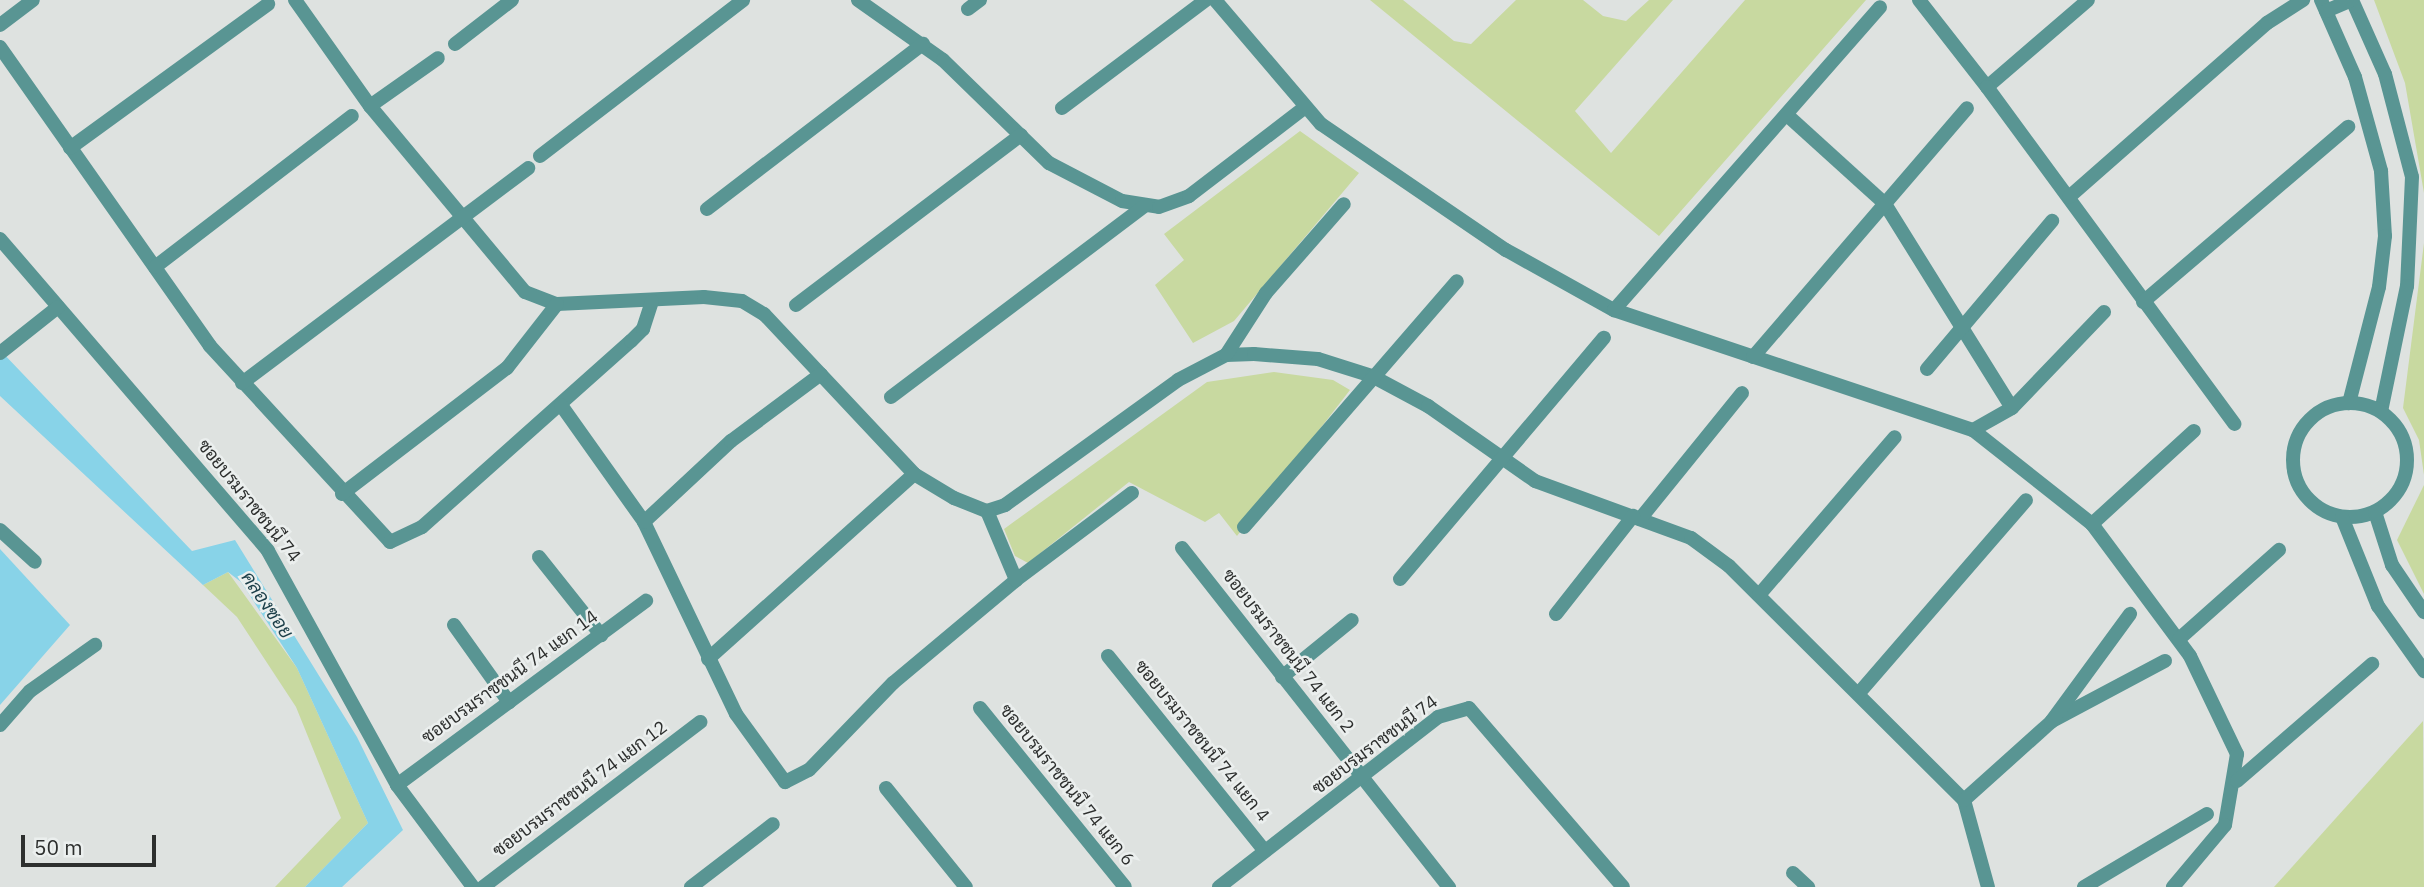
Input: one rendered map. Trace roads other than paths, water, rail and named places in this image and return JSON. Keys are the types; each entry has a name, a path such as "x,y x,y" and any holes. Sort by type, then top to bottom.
{"street":[{"path":"0,24 33,0"},
{"path":"295,0 370,106 525,292 557,304 704,297 741,301 764,314 914,474 987,511 1016,580"},
{"path":"455,44 512,0"},
{"path":"540,156 743,0"},
{"path":"858,0 923,44 1021,135 1083,186 1146,205"},
{"path":"1062,108 1206,0"},
{"path":"1215,0 1304,108 1506,250 1614,310 1973,430 2092,524 2179,639 2224,718 2236,754 2236,781 2225,825 2173,887"},
{"path":"1919,0 2069,197 2143,302 2235,424"},
{"path":"1987,88 2088,0"},
{"path":"2069,197 2267,23 2304,0"},
{"path":"2349,402 2379,286 2384,223 2381,170 2367,117 2323,5 2352,0 2385,74 2412,177 2407,286 2381,411"},
{"path":"70,148 268,4"},
{"path":"1614,310 1880,7"},
{"path":"707,209 923,44"},
{"path":"0,47 155,267 242,383 342,494 390,542 407,539 561,405 643,329 652,301"},
{"path":"370,106 438,58"},
{"path":"891,397 1146,205 1189,196 1219,178 1304,108"},
{"path":"1752,357 1967,108"},
{"path":"1787,115 1885,204 1963,324 2012,408"},
{"path":"155,267 352,116"},
{"path":"2143,302 2348,127"},
{"path":"796,305 1021,135"},
{"path":"242,383 527,168"},
{"path":"987,511 1028,492 1178,380 1226,355 1266,293 1345,204"},
{"path":"1927,369 2052,221"},
{"name":"ซอยบรมราชชนนี 74","path":"0,239 268,551 397,785 473,887"},
{"path":"1244,527 1457,281"},
{"path":"342,494 507,368 557,304"},
{"path":"0,353 58,307"},
{"path":"1973,430 2012,408 2104,312"},
{"path":"1400,579 1506,459 1604,338"},
{"path":"1226,355 1318,359 1372,376 1554,490 1691,538 1759,595 1964,800 1988,887"},
{"path":"645,523 731,441 821,374"},
{"path":"1556,614 1742,393"},
{"path":"2349,402 2381,411 2399,428 2407,451 2406,476 2395,497 2375,512 2342,517 2319,509 2302,492 2293,469 2295,445 2306,424 2325,408 2349,402"},
{"path":"561,405 645,523 708,659 770,768 785,782 796,781 893,683 1016,580 1132,494"},
{"path":"2092,524 2194,431"},
{"path":"1759,595 1895,437"},
{"path":"708,659 914,474"},
{"path":"1859,693 2025,500"},
{"path":"2375,512 2392,565 2424,612"},
{"path":"2342,517 2378,606 2424,671"},
{"path":"0,530 35,562"},
{"name":"ซอยบรมราชชนนี 74 แยก 2","path":"1182,548 1449,887"},
{"path":"2179,639 2279,550"},
{"path":"539,556 601,635"},
{"name":"ซอยบรมราชชนนี 74 แยก 14","path":"397,785 646,601"},
{"path":"1964,800 2050,722 2130,614"},
{"path":"1283,677 1352,620"},
{"path":"454,625 509,702"},
{"path":"0,724 30,691 95,645"},
{"name":"ซอยบรมราชชนนี 74 แยก 4","path":"1108,656 1265,851"},
{"path":"2050,722 2165,661"},
{"path":"2236,781 2372,664"},
{"name":"ซอยบรมราชชนนี 74 แยก 6","path":"979,708 1125,887"},
{"name":"ซอยบรมราชชนนี 74","path":"1219,887 1365,778 1438,717 1469,708 1623,887"},
{"name":"ซอยบรมราชชนนี 74 แยก 12","path":"483,887 700,722"},
{"path":"886,788 966,887"},
{"path":"2084,887 2207,814"},
{"path":"691,887 773,824"},
{"path":"1794,873 1808,887"}],"water":[{"name":"คลองซอย","path":"0,350 192,551 235,540 357,737 403,830 342,887 305,887 368,823 297,668 241,582 228,572 203,585 0,396"},
{"path":"0,549 70,625 0,705"}]}
